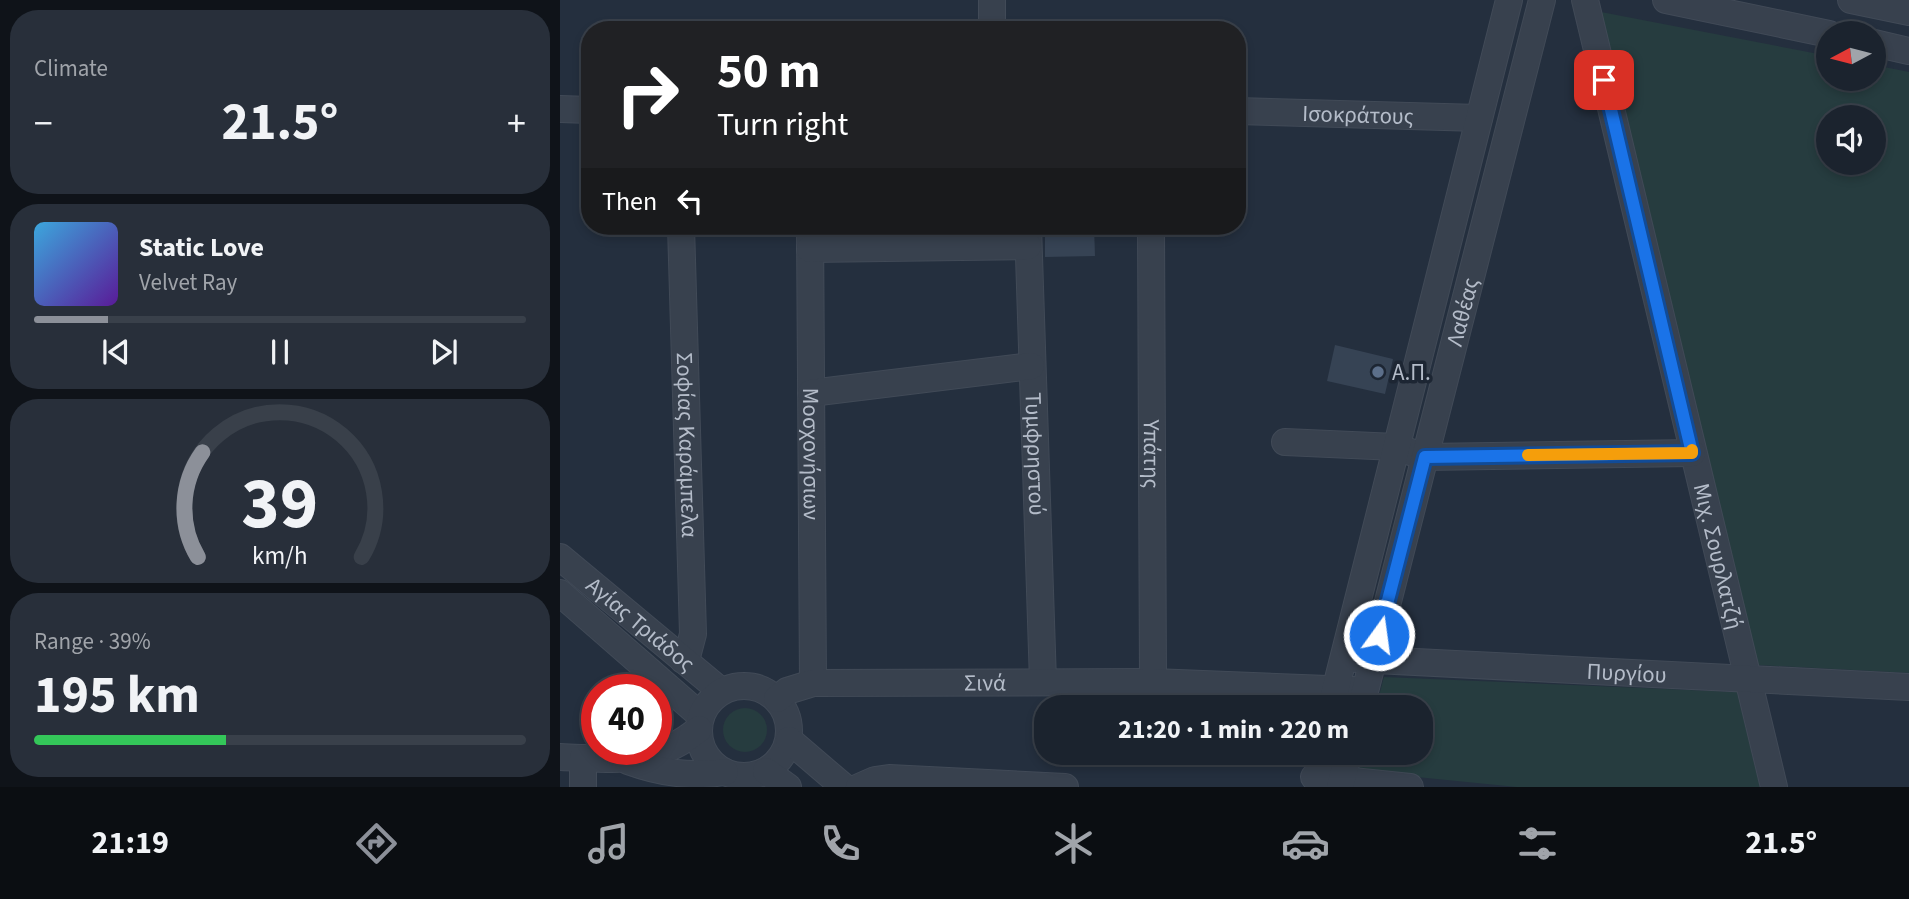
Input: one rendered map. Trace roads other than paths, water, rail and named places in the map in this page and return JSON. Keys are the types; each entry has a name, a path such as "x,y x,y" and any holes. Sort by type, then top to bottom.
{"street":[{"path":"992,0 992,21"},
{"name":"Λαθέας","path":"1335,695 1509,0"},
{"name":"Λαθέας","path":"1364,695 1542,0"},
{"name":"Μιχ. Σουρλατζή","path":"1585,0 1774,787"},
{"path":"1666,0 1816,31"},
{"path":"1851,0 1909,12"},
{"path":"1886,46 1909,51"},
{"path":"560,109 581,110"},
{"name":"Ισοκράτους","path":"1246,111 1479,118"},
{"name":"Σοφίας Καράμπελα","path":"681,235 693,634 688,653 683,660"},
{"name":"Υπάτης","path":"1151,235 1153,681"},
{"path":"810,238 1028,236"},
{"name":"Τυμφρηστού","path":"1028,236 1043,682"},
{"name":"Μοσχονήσιων","path":"810,238 813,683"},
{"path":"811,393 1031,366"},
{"path":"1285,442 1396,447 1425,457 1692,453"},
{"name":"Αγίας Τριάδος","path":"560,557 721,691"},
{"name":"Αγίας Τριάδος","path":"560,593 700,722 700,742 705,755 725,772"},
{"name":"Πυργίου","path":"1343,659 1909,687"},
{"name":"Σινά","path":"777,699 787,691 813,683 1153,681 1302,695"},
{"path":"642,765 667,773 691,776 725,772 746,777 766,771 777,763 785,752 789,740 788,718 777,699 765,690 751,685 736,686 721,691 706,706 700,722 684,742 672,748"},
{"path":"789,740 844,787"},
{"path":"571,757 583,787"},
{"path":"1341,783 1346,765"},
{"path":"766,771 788,787"},
{"path":"1315,772 1341,783 1410,787"},
{"path":"859,787 875,780 889,778 1065,787"}],"place":[{"name":"Α.Π.","path":"1378,372"}]}
